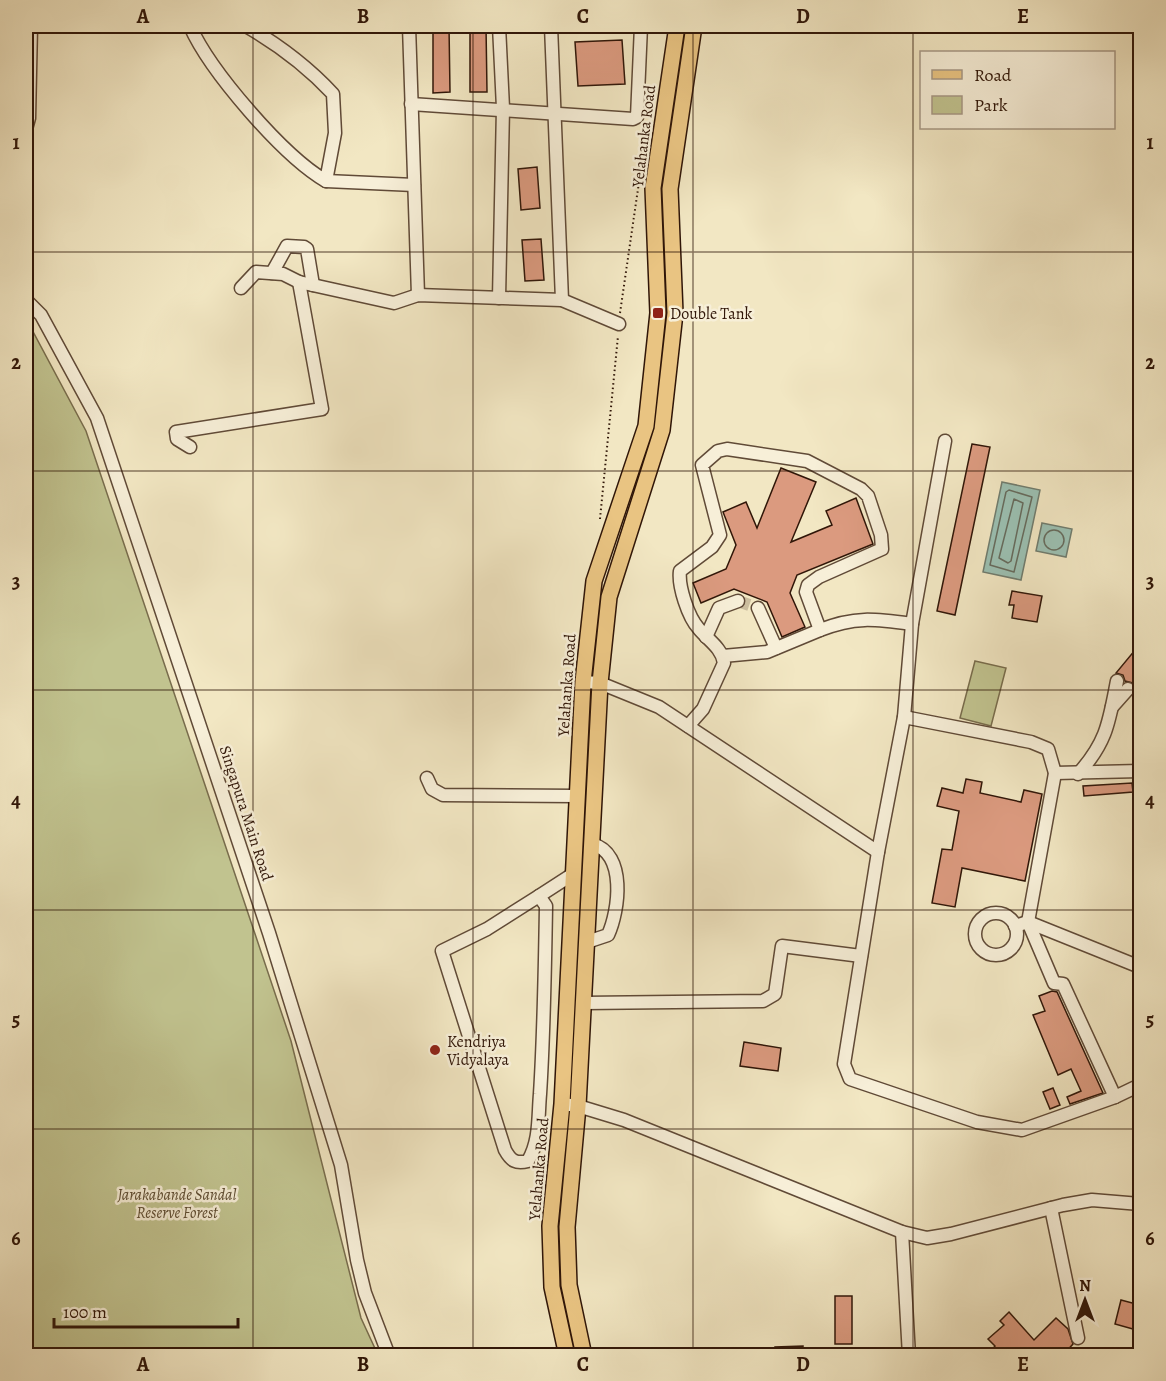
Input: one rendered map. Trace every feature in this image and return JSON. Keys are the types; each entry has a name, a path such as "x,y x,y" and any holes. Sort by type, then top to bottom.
{"main road":[{"name":"Yelahanka Road","path":"567,1356 552,1287 550,1226 561,1104 582,682 594,581 645,426 658,313 653,188 677,26"},
{"name":"Yelahanka Road","path":"584,1356 569,1285 567,1227 578,1106 600,683 609,597 662,430 675,314 670,189 694,26"}],"street":[{"path":"190,26 251,113 312,173 326,182 414,185"},
{"path":"246,26 275,43 310,70 333,94 335,134 326,182"},
{"path":"409,26 418,295"},
{"path":"499,26 503,108 499,298"},
{"path":"551,26 562,300"},
{"path":"411,104 503,108 633,119 636,117 641,26"},
{"path":"26,129 29,118 29,27"},
{"path":"272,273 287,246 304,247 307,249 313,285"},
{"path":"241,288 256,272 283,274 299,282 394,303 418,295 562,300 619,324"},
{"path":"190,447 177,439 176,432 322,409 299,282"},
{"name":"Singapura Main Road","path":"26,300 41,315 97,418 269,933 341,1165 365,1293 388,1356"},
{"path":"945,441 912,624 904,717 878,852 844,1064 850,1079 977,1122 1022,1130 1115,1097 1140,1085"},
{"path":"688,726 703,710 724,663 723,656 697,627 679,580 680,571 712,547 720,535 702,465 718,451 727,449 807,461 861,489 868,496 881,535 882,549 819,577 808,585 806,592 808,602 820,630"},
{"path":"706,637 719,608 738,601"},
{"path":"758,609 776,648"},
{"path":"723,656 753,654 776,648 841,622 862,618 912,624"},
{"path":"1078,774 1094,756 1107,731 1117,681"},
{"path":"582,682 600,683 658,707 878,852"},
{"path":"1111,708 1128,689"},
{"path":"904,717 1031,742 1048,749 1055,773 1021,924 1054,983 1063,984 1115,1097"},
{"path":"1055,773 1140,771"},
{"path":"427,778 432,789 443,795 577,796"},
{"path":"587,942 608,935 616,907 616,876 612,864 605,853 591,844"},
{"path":"540,896 546,906 543,1046 537,1133 534,1151 528,1161 519,1163 511,1160 505,1150 442,951 487,929 573,874"},
{"path":"1021,924 1140,967"},
{"path":"584,1003 763,1001 775,994 782,946 861,956"},
{"path":"561,1104 578,1106 624,1120 902,1232 927,1238 1092,1200 1140,1204"},
{"path":"1051,1208 1078,1338"},
{"path":"902,1232 909,1356"}],"path":[{"path":"599,523 619,324 638,183 644,172 655,171"}],"green space":[{"name":"Jarakabande Sandal Reserve Forest","path":"26,322 86,431 291,1041 361,1318 378,1355 26,1355"},
{"path":"975,661 1006,668 991,726 960,718"}],"water":[{"path":"1002,482 1040,490 1021,580 983,572"},
{"path":"1042,523 1072,529 1066,557 1036,551"}],"building":[{"path":"433,26 449,26 450,92 433,93"},
{"path":"470,26 486,26 487,92 470,92"},
{"path":"622,40 625,84 578,86 575,42"},
{"path":"537,167 540,208 521,210 518,169"},
{"path":"541,239 544,280 525,281 522,240"},
{"path":"972,444 990,447 955,615 937,611"},
{"path":"781,468 816,482 791,542 832,525 826,511 856,498 873,544 797,575 790,593 805,627 782,637 767,602 734,589 701,603 693,583 726,569 736,545 723,512 746,502 757,528"},
{"path":"1012,591 1042,596 1037,622 1012,618 1014,605 1009,605"},
{"path":"1140,644 1140,674 1133,683 1125,681 1123,675 1116,673"},
{"path":"966,779 982,782 980,793 1021,802 1024,790 1042,794 1025,881 962,868 955,907 932,903 942,849 952,850 959,811 937,806 942,788 963,793"},
{"path":"1132,783 1133,792 1084,796 1083,786"},
{"path":"1052,991 1057,992 1103,1093 1070,1104 1067,1097 1081,1091 1071,1069 1058,1075 1033,1015 1045,1011 1039,996"},
{"path":"744,1042 781,1048 778,1071 740,1066"},
{"path":"1053,1088 1060,1105 1050,1109 1043,1092"},
{"path":"835,1296 852,1296 852,1344 835,1344"},
{"path":"1121,1300 1140,1305 1140,1331 1115,1324"},
{"path":"1009,1312 1034,1340 1056,1318 1068,1329 1073,1344 1062,1356 987,1356 995,1346 988,1339 1004,1325 1000,1321"},
{"path":"803,1346 803,1356 775,1356 775,1347"}],"tunnel":[{"path":"738,601 758,608"}],"place":[{"name":"Double Tank","path":"658,313"},
{"name":"Kendriya Vidyalaya","path":"435,1050"}]}
